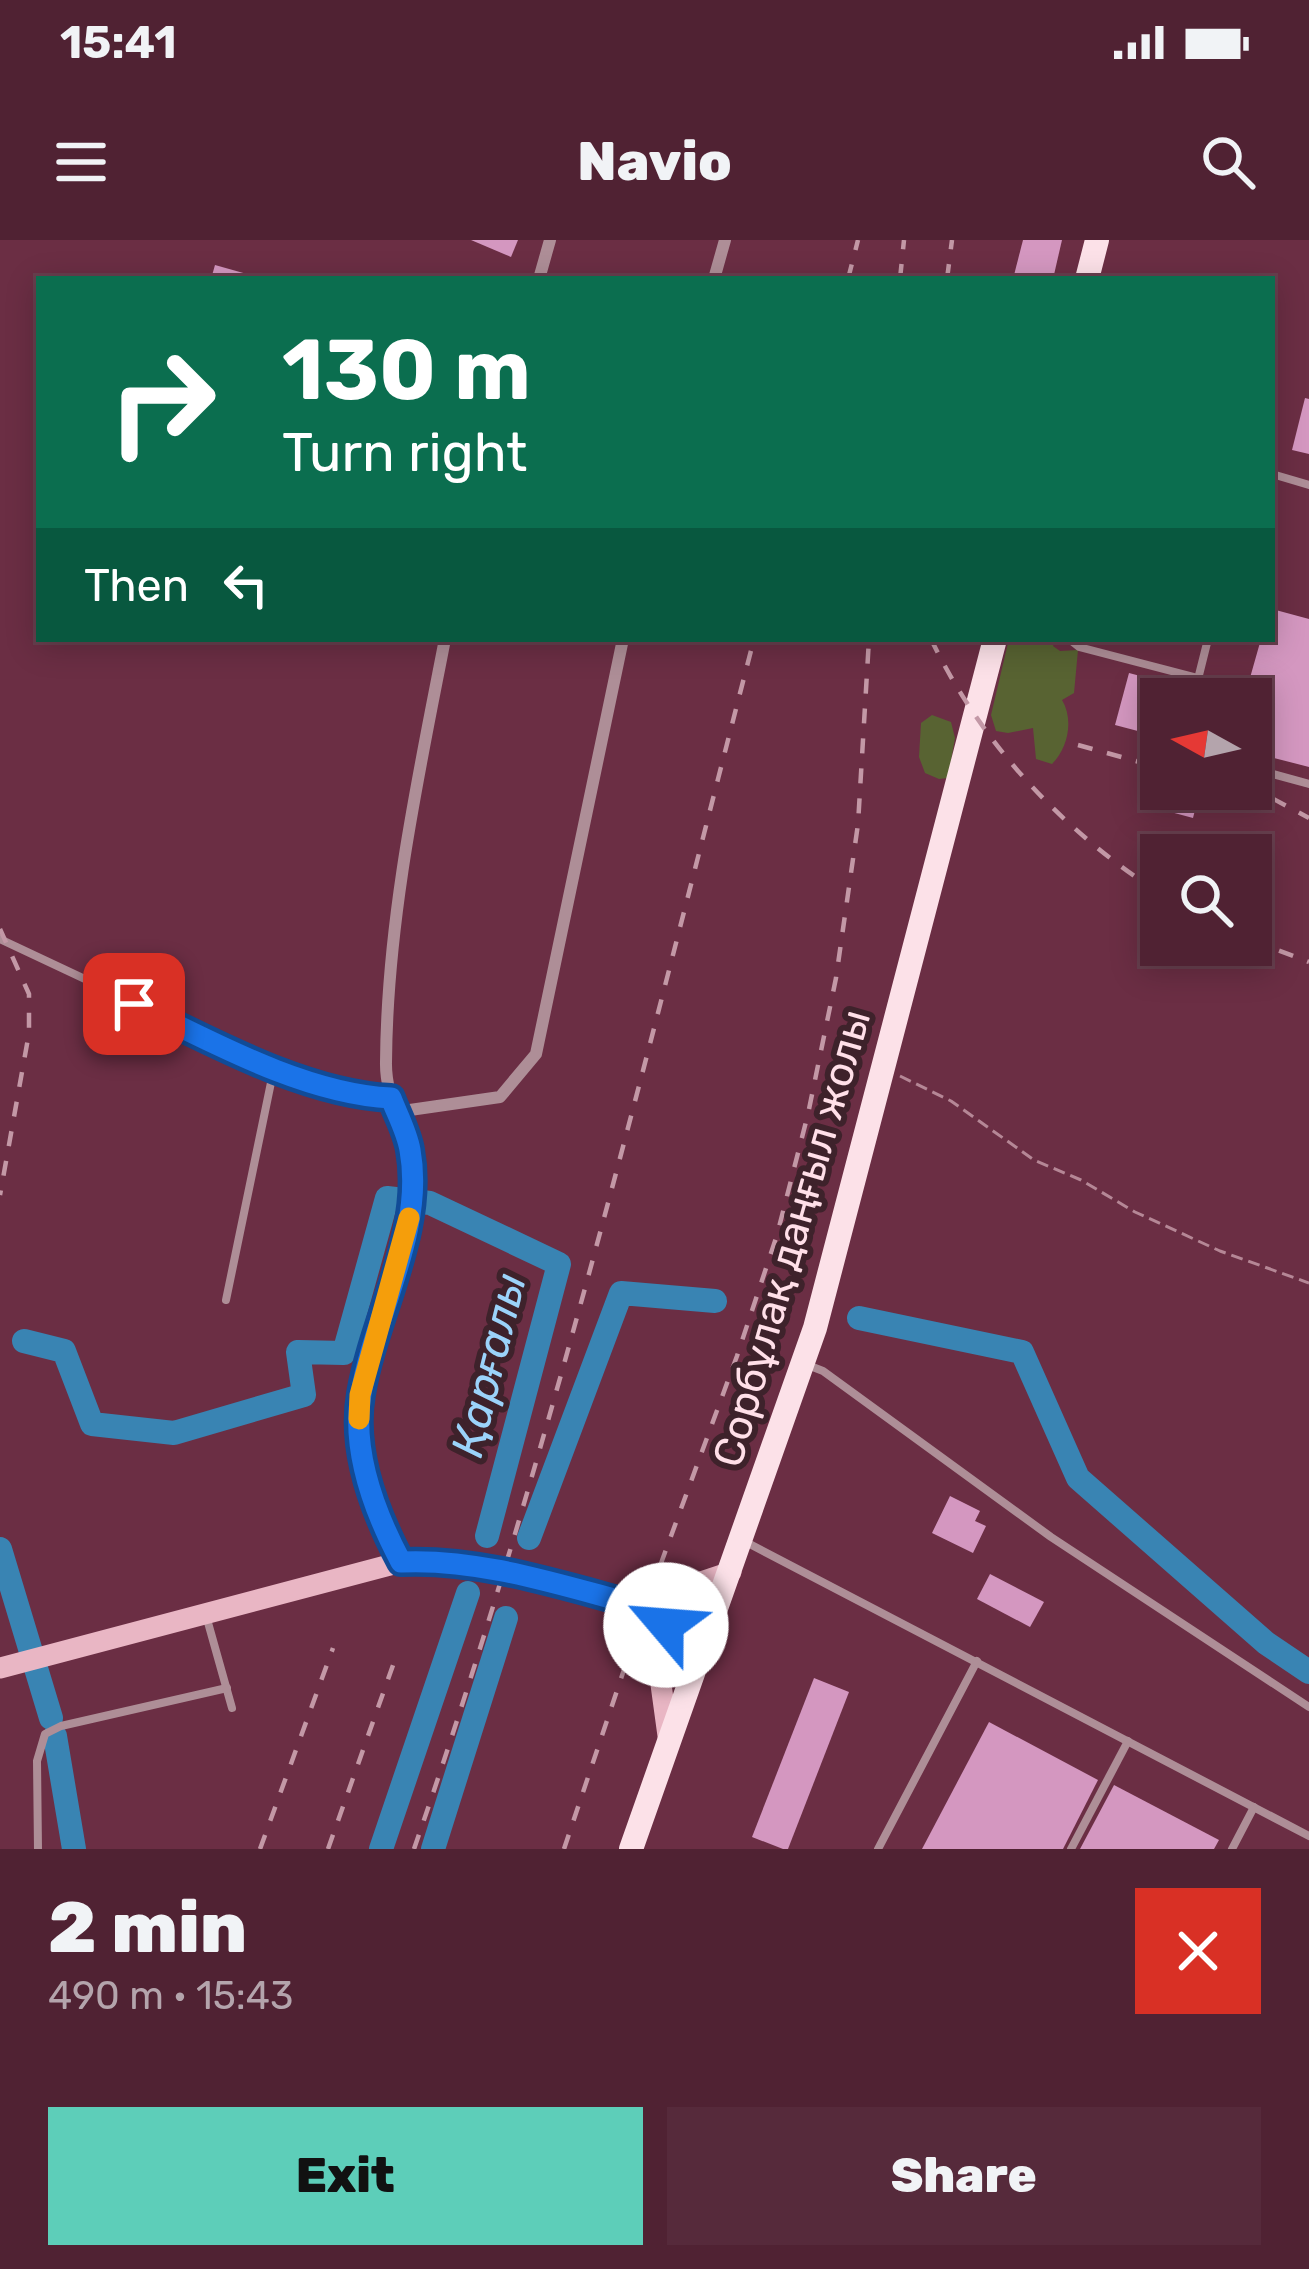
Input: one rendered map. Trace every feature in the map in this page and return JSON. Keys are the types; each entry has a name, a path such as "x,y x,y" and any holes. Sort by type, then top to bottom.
{"main road":[{"path":"1088,276 1097,240"},
{"name":"Сорбұлақ даңғыл жолы","path":"631,1849 803,1363 994,642"}],"street":[{"path":"540,276 550,240"},
{"path":"715,276 725,240"},
{"path":"401,1562 381,1522 367,1476 359,1428 360,1395 409,1217 410,1147 391,1098 386,1020 414,799 444,642"},
{"path":"396,1112 500,1097 536,1054 621,642"},
{"path":"0,1667 401,1562 429,1561 506,1573 664,1613"},
{"path":"664,1613 701,1582 731,1572"},
{"path":"664,1613 660,1677 669,1745"}],"lane":[{"path":"1275,475 1309,484"},
{"path":"1073,642 1198,678 1207,642"},
{"path":"1272,774 1309,784"},
{"path":"0,939 274,1068 362,1095 391,1098"},
{"path":"226,1300 274,1068"},
{"path":"803,1363 823,1371 1051,1537 1309,1707"},
{"path":"742,1541 1309,1836"},
{"path":"205,1612 232,1708"},
{"path":"878,1849 976,1661"},
{"path":"38,1849 37,1761 45,1733 226,1688"},
{"path":"1071,1849 1128,1741"},
{"path":"1232,1849 1254,1807"}],"path":[{"path":"881,1069 951,1101 1034,1160 1081,1180 1135,1212 1220,1251 1309,1283"}],"green space":[{"path":"1008,642 1054,642 1060,651 1078,650 1074,693 1062,700 1068,734 1052,764 1036,759 1033,728 996,731 991,715"},
{"path":"932,715 951,722 955,738 948,778 925,773 919,757 921,723"}],"building":[{"path":"471,240 518,240 511,257"},
{"path":"1023,240 1062,240 1054,276 1014,276"},
{"path":"215,265 254,276 212,276"},
{"path":"1305,398 1309,399 1309,454 1292,450"},
{"path":"1275,610 1309,619 1309,767 1272,757 1272,678 1250,678 1260,642 1275,642"},
{"path":"1129,673 1148,678 1140,678 1140,732 1115,725"},
{"path":"1167,810 1195,810 1193,818"},
{"path":"950,1496 980,1511 975,1521 986,1526 973,1553 932,1533"},
{"path":"990,1574 1044,1602 1030,1627 977,1599"},
{"path":"814,1678 849,1692 788,1849 783,1849 752,1837"},
{"path":"989,1722 1098,1780 1063,1849 922,1849"},
{"path":"1114,1785 1219,1840 1214,1849 1080,1849"}],"waterway":[{"name":"Қарғалы","path":"24,1341 64,1351 92,1424 174,1433 304,1395 298,1352 344,1353 387,1198 430,1203 559,1264 487,1536"},
{"name":"Қарғалы","path":"529,1538 621,1293 715,1301"},
{"name":"Қарғалы","path":"859,1318 1022,1352 1078,1478 1266,1643 1309,1672"},
{"name":"Қарғалы","path":"0,1549 51,1718"},
{"name":"Қарғалы","path":"381,1849 468,1593"},
{"name":"Қарғалы","path":"433,1849 506,1618"},
{"name":"Қарғалы","path":"55,1736 74,1849"}],"railway":[{"path":"849,276 858,240"},
{"path":"900,276 904,240"},
{"path":"947,276 952,240"},
{"path":"414,1849 554,1399 753,642"},
{"path":"564,1849 645,1607 737,1356 777,1235 808,1114 836,978 858,824 869,642"},
{"path":"933,642 975,715 1028,783 1091,842 1140,879"},
{"path":"1078,745 1140,762"},
{"path":"1272,798 1309,818"},
{"path":"0,929 29,994 29,1033 0,1195"},
{"path":"1272,948 1309,962"},
{"path":"260,1849 333,1648"},
{"path":"328,1849 398,1651"}],"slow traffic":[{"path":"359,1419 360,1395 409,1218"}],"route":[{"path":"134,1004 274,1068 338,1089 391,1098 410,1147 409,1217 360,1395 359,1428 381,1522 401,1562 429,1561 506,1573 664,1613 666,1625"}]}
